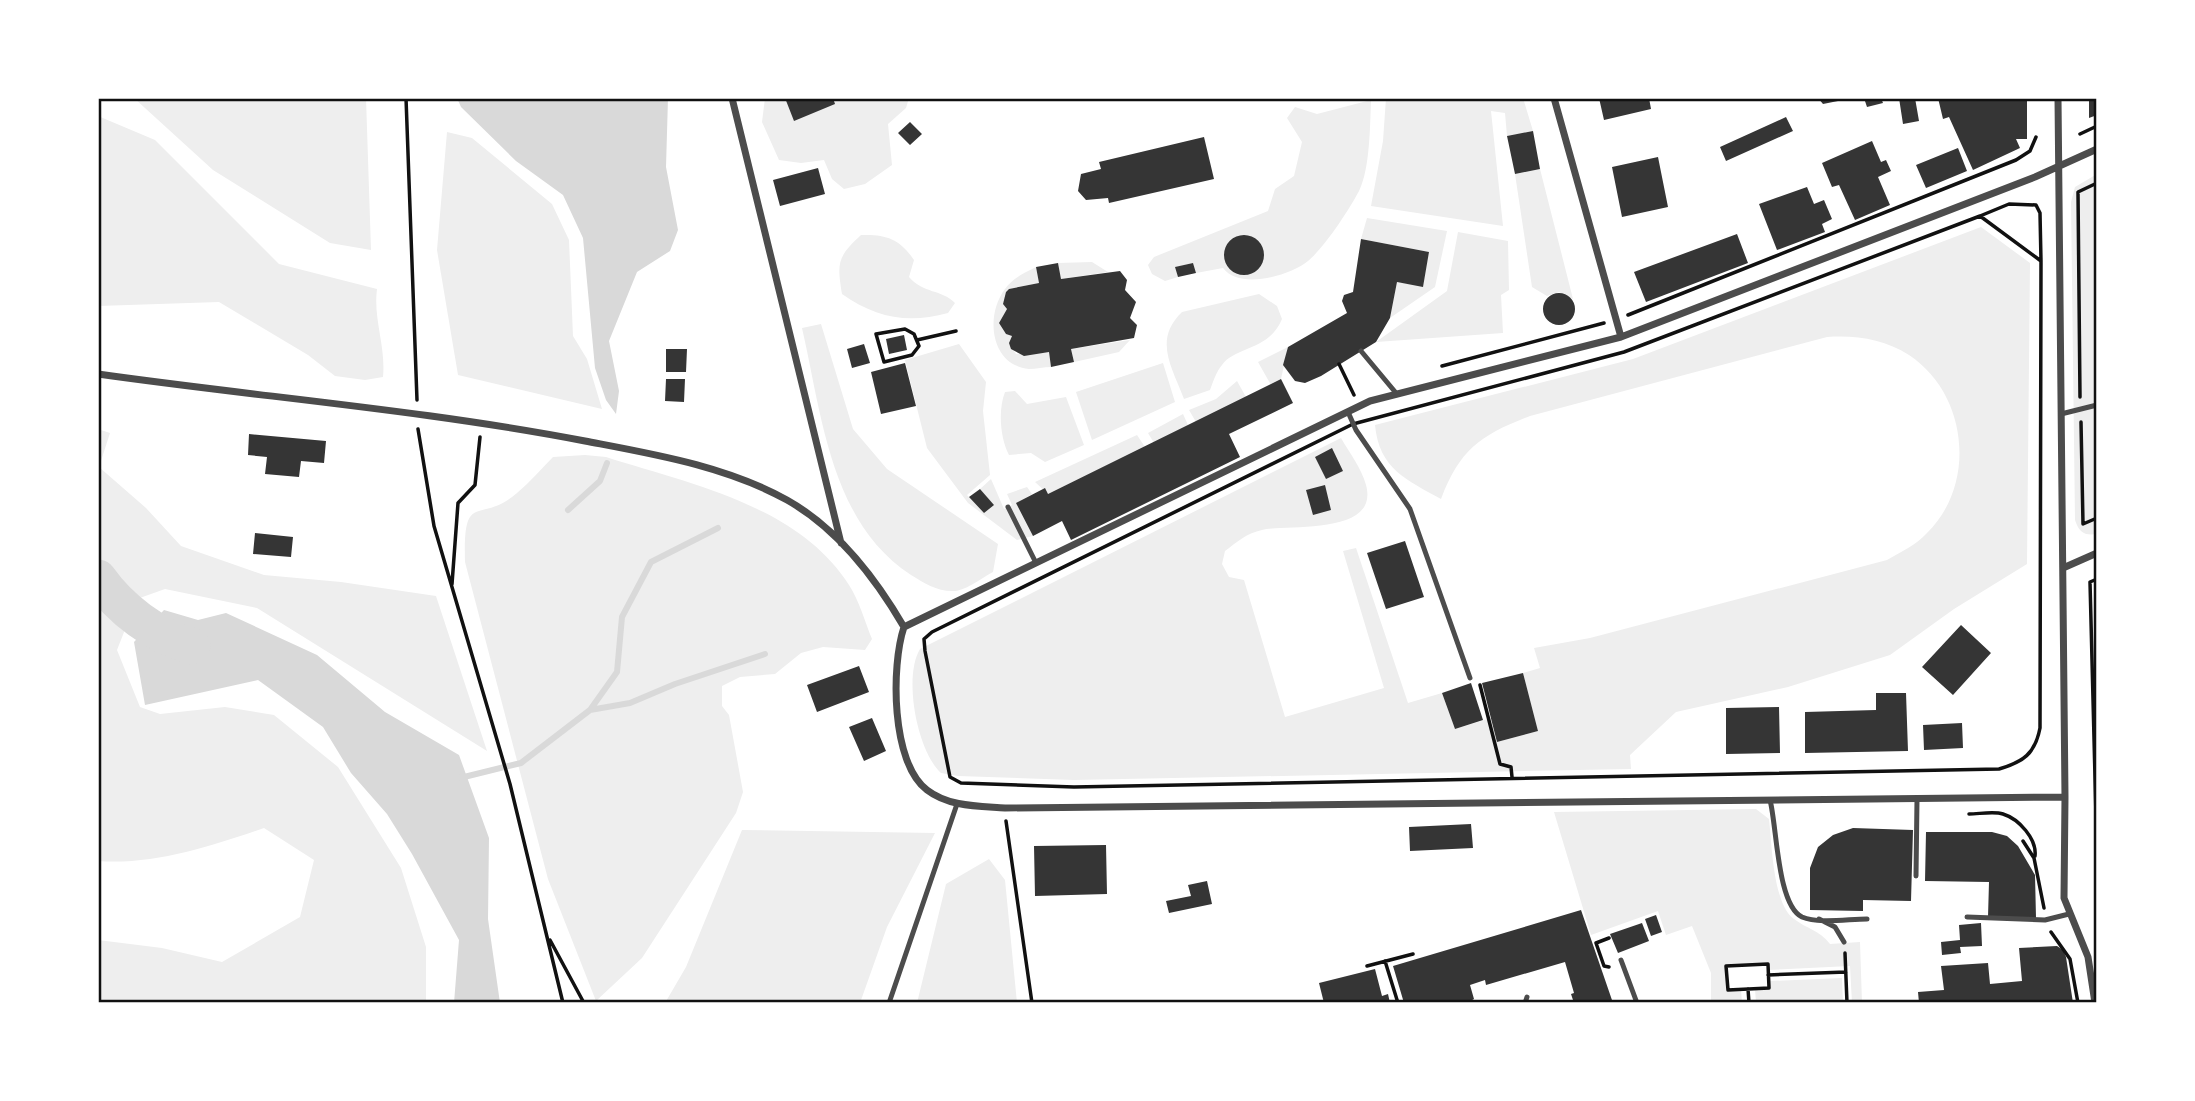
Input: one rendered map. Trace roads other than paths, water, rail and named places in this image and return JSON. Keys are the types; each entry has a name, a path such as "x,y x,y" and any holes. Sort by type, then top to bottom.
{"street":[{"path":"732,98 841,543"},
{"path":"1554,98 1621,337"},
{"path":"2057,98 2065,797 2062,883 2069,914 2088,957 2095,1003"},
{"path":"904,627 1360,406 1396,393 1621,337 2097,149"},
{"path":"98,374 482,421 624,449 736,478 788,501 816,519 841,543 887,597 904,627 894,673 898,719 907,755 915,776 926,790 957,804 1004,808 2065,797"},
{"path":"2063,568 2097,553"}],"lane":[{"path":"1362,351 1396,393"},
{"path":"2061,414 2097,405"},
{"path":"1348,412 1353,424 1410,509 1470,678"},
{"path":"1008,507 1036,563"},
{"path":"1916,876 1917,799"},
{"path":"1770,800 1787,898 1802,916 1867,919"},
{"path":"889,1003 957,804"},
{"path":"1967,918 2045,919 2069,914"},
{"path":"1818,918 1835,927 1844,942"},
{"path":"1621,960 1637,1003"}],"waterway":[{"path":"568,510 600,481 607,463"},
{"path":"460,778 521,763 590,710 617,672 622,617 651,562 718,528"},
{"path":"98,578 139,620 165,636 192,646"},
{"path":"590,710 630,703 675,684 765,654"}]}
